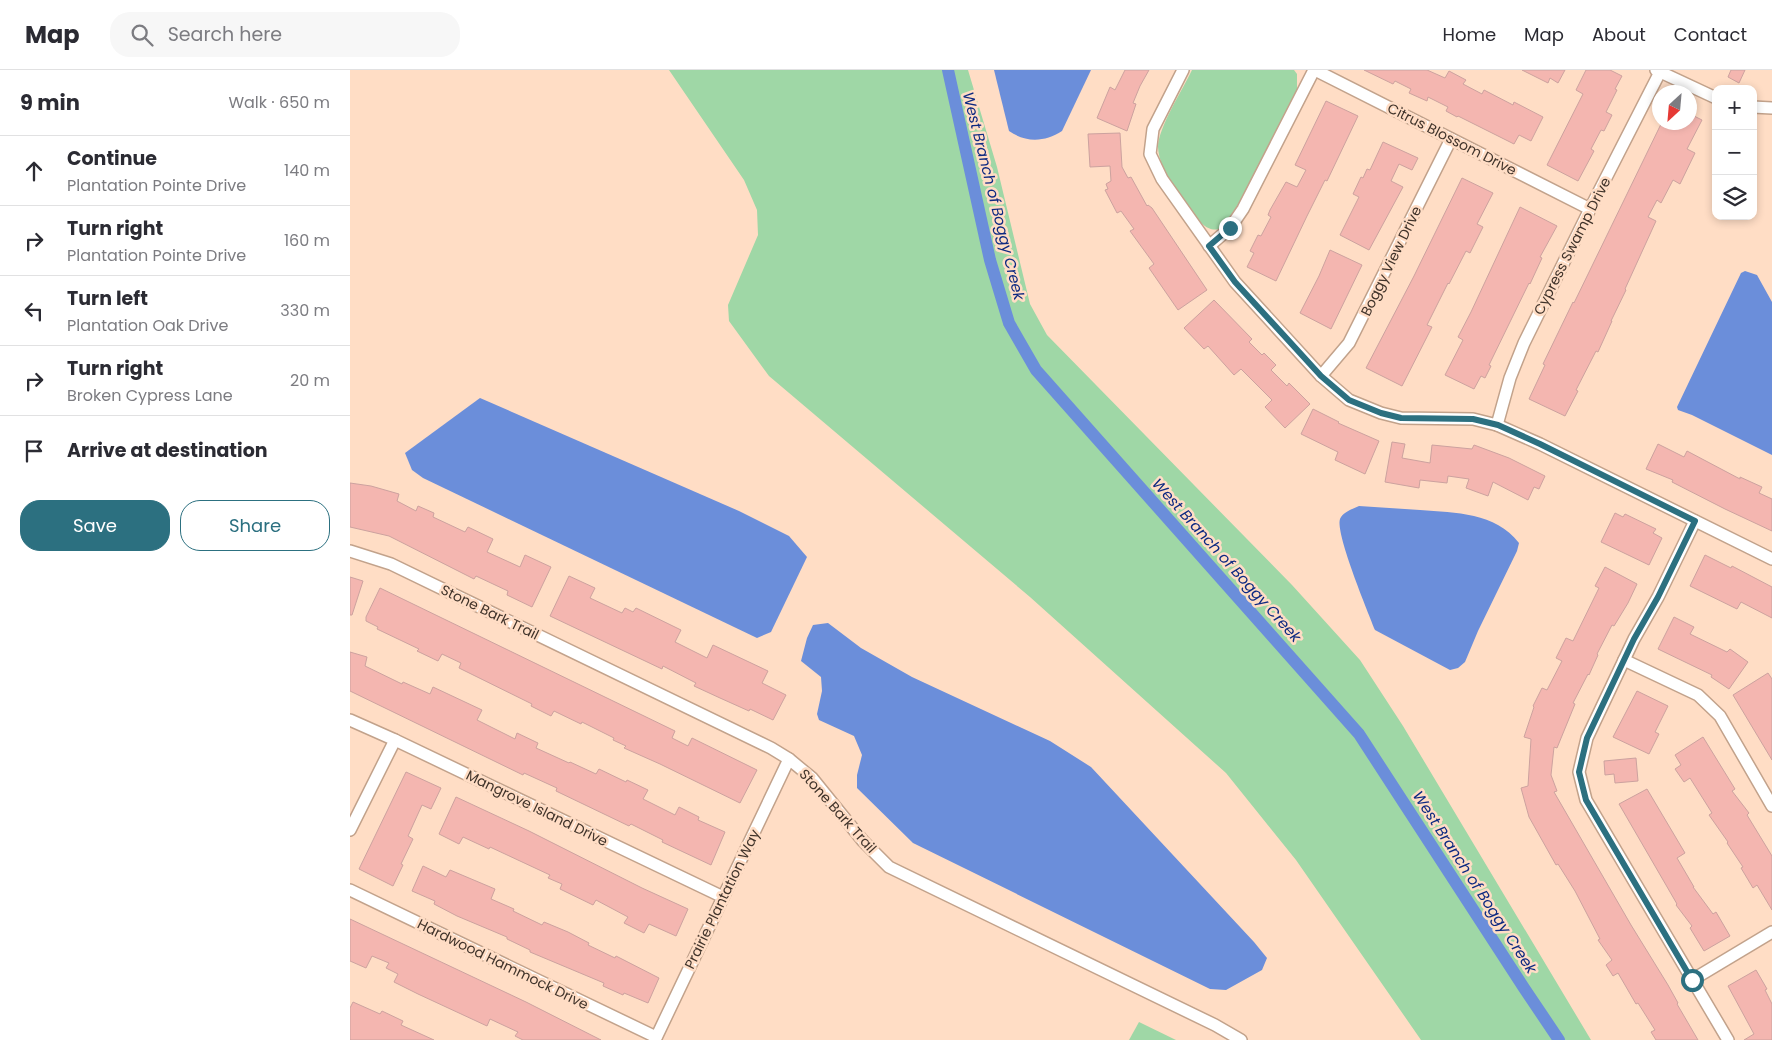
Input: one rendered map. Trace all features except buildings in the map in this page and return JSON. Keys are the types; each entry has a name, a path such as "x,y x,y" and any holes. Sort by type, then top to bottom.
{"street":[{"path":"1183,70 1153,129 1150,154 1162,179 1235,282 1321,376 1349,400 1381,413 1401,418 1473,419 1498,425 1772,559"},
{"path":"1209,246 1230,228 1242,209 1314,70"},
{"name":"Citrus Blossom Drive","path":"1314,70 1590,209"},
{"path":"1658,71 1712,96"},
{"name":"Cypress Swamp Drive","path":"1498,425 1510,378 1524,343 1658,71"},
{"path":"1757,107 1772,108"},
{"name":"Boggy View Drive","path":"1321,376 1349,343 1451,139"},
{"path":"1695,521 1658,597 1634,639 1587,738 1579,772 1586,800 1728,1040"},
{"name":"Stone Bark Trail","path":"350,551 392,564 771,748 790,759 812,778 863,841 889,867 1206,1020 1241,1040"},
{"path":"1624,660 1698,695 1720,716 1772,806"},
{"name":"Mangrove Island Drive","path":"350,720 723,897"},
{"path":"350,830 395,740"},
{"name":"Prairie Plantation Way","path":"655,1039 790,759"},
{"name":"Hardwood Hammock Drive","path":"350,890 655,1039"},
{"path":"1692,980 1772,932"}],"green space":[{"path":"669,70 968,70 997,167 1030,304 1047,335 1292,585 1360,660 1403,726 1591,1040 1421,1040 1296,860 1226,773 1030,597 769,376 729,321 728,305 758,235 757,210 744,180"},
{"path":"1192,70 1294,70 1297,74 1297,90 1233,218 1222,228 1214,230 1201,223 1174,187 1163,167 1158,147 1162,130"},
{"path":"1139,1022 1176,1040 1129,1040"}],"water":[{"path":"994,70 1091,70 1062,131 1056,135 1036,140 1022,138 1009,131"},
{"path":"1745,271 1757,275 1772,302 1772,455 1692,415 1678,410 1677,407 1741,273"},
{"path":"480,398 739,511 789,536 807,557 771,632 757,638 423,478 412,470 405,453"},
{"path":"1359,506 1447,512 1474,516 1498,525 1519,543 1465,662 1458,668 1450,670 1375,630 1353,573 1342,540 1340,527 1340,519 1343,514"},
{"path":"828,623 861,648 912,677 1050,741 1091,767 1254,942 1267,958 1262,970 1226,990 1210,989 913,843 857,788 857,775 862,755 854,736 819,720 817,714 822,691 821,677 801,661 807,638 813,625"}],"waterway":[{"name":"West Branch of Boggy Creek","path":"948,70 990,260 1009,323 1036,370 1359,734 1559,1040"}],"route":[{"path":"1230,228 1209,246 1235,282 1321,376 1349,400 1381,413 1401,418 1473,419 1498,425 1695,521 1658,597 1634,639 1587,738 1579,772 1586,800 1692,980"}]}
